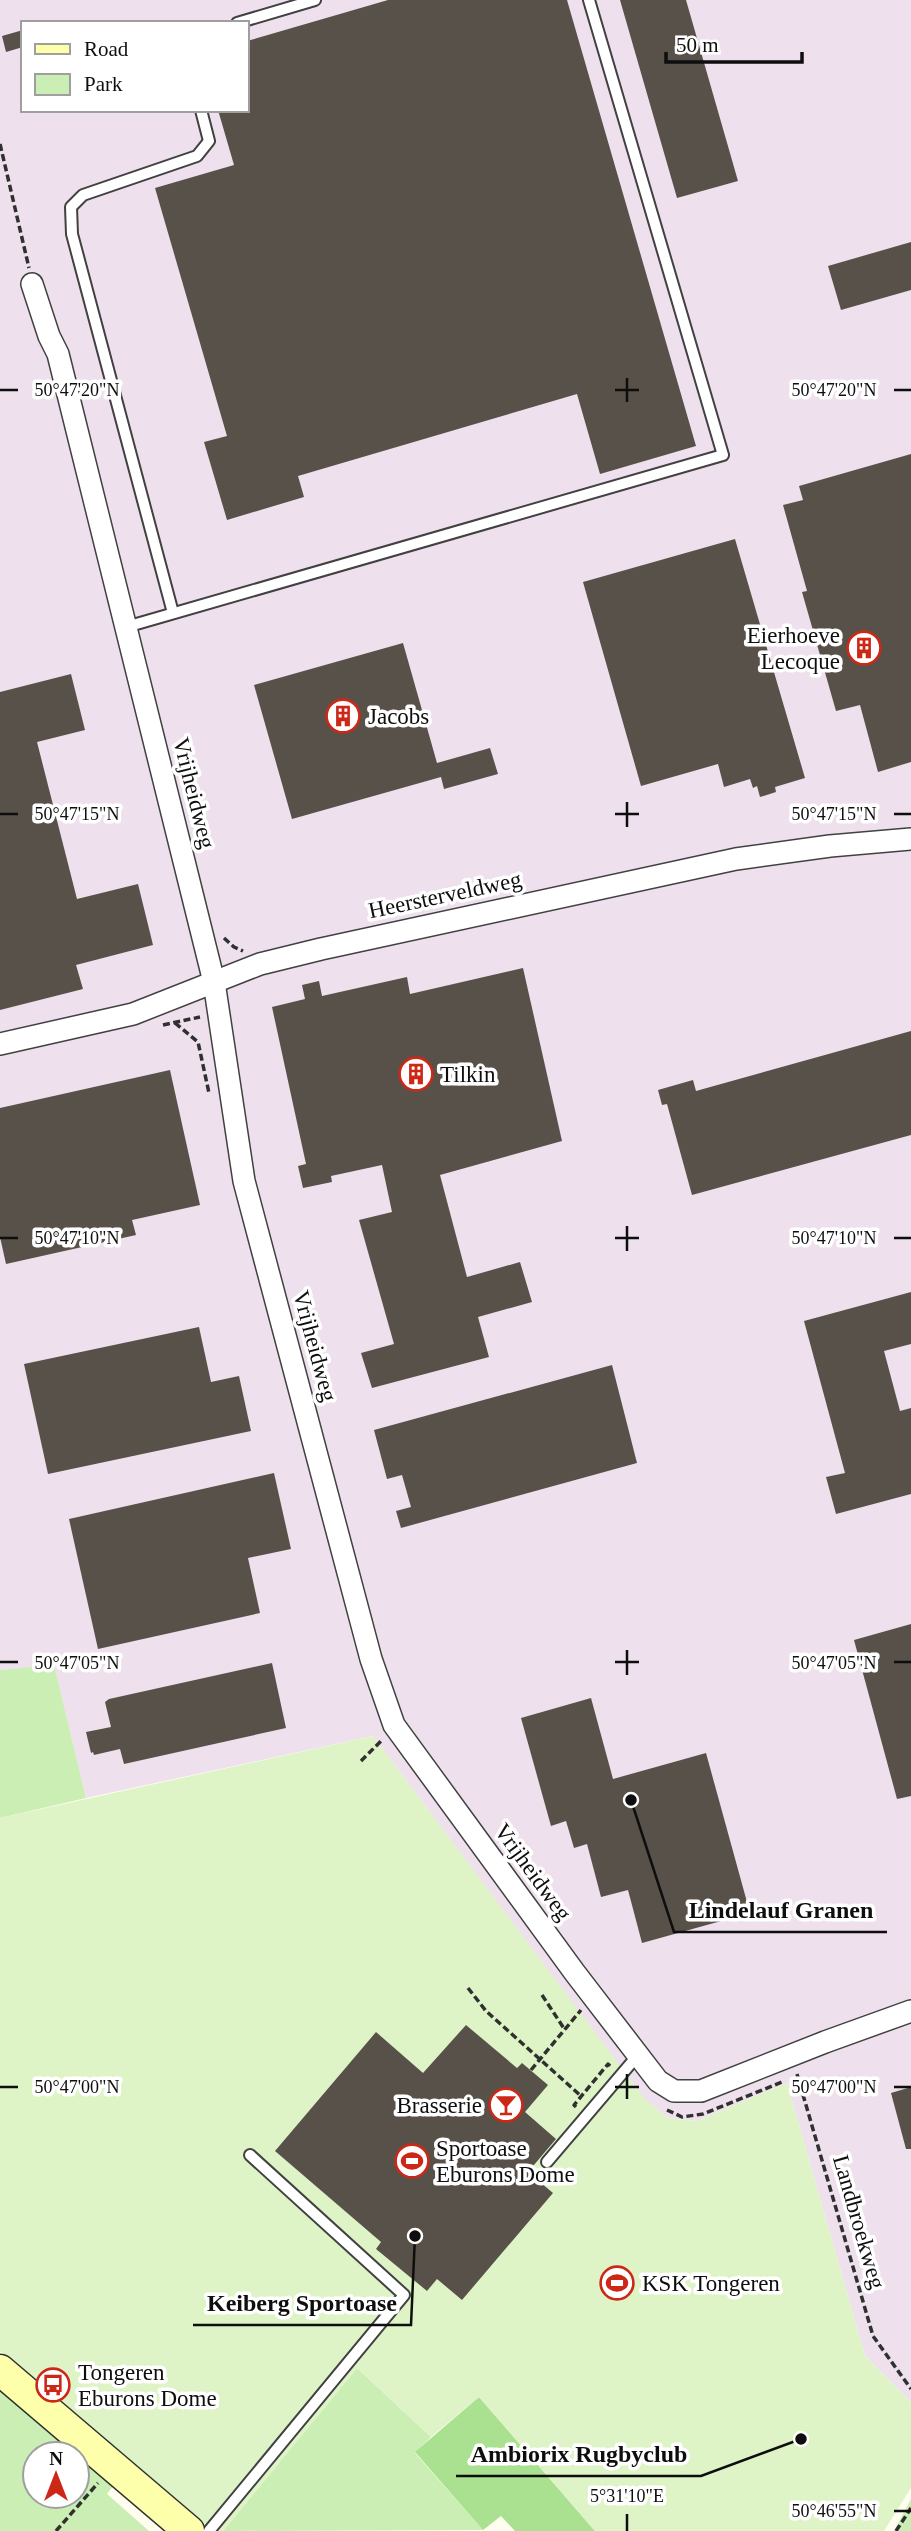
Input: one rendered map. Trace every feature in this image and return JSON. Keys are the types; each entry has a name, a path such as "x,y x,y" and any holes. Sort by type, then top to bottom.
{"main road":[{"path":"0,2370 189,2531"}],"street":[{"name":"Vrijheidweg","path":"32,284 49,336 58,354 214,982 244,1181 371,1659 394,1726 638,2055 658,2081 674,2091 701,2091 795,2065 911,2011"},
{"name":"Heersterveldweg","path":"0,1044 133,1014 260,964 321,949 736,859 830,846 911,839"}],"lane":[{"path":"244,21 314,0"},
{"path":"126,627 723,456 589,0"},
{"path":"173,613 72,234 71,207 83,195 197,156 209,141 202,112"},
{"path":"547,2162 638,2055"},
{"path":"209,2531 404,2295 250,2155"}],"path":[{"path":"0,144 32,284"},
{"path":"176,1023 198,1042 210,1096"},
{"path":"385,1737 390,1748"},
{"path":"468,1988 486,2011 581,2096"},
{"path":"542,1995 565,2030"},
{"path":"531,2070 594,1995"},
{"path":"660,2107 682,2117 704,2114 795,2065"},
{"name":"Landbroekweg","path":"795,2065 873,2336 911,2389"},
{"path":"56,2531 114,2467"},
{"path":"897,2531 911,2508"}],"shaded area":[{"path":"0,0 911,0 911,2402 865,2356 787,2083 697,2121 668,2118 644,2099 373,1736 86,1798 54,1666 0,1670"}],"green space":[{"path":"54,1665 86,1798 0,1818 0,1670"},
{"path":"373,1736 645,2099 668,2118 697,2121 787,2083 865,2356 911,2402 911,2488 884,2531 595,2531 479,2397 431,2437 357,2368 223,2531 209,2531 0,2351 0,1818"},
{"path":"357,2368 431,2437 415,2453 483,2530 223,2531"},
{"path":"0,2385 66,2440 21,2440 21,2510 91,2510 91,2461 116,2482 107,2494 149,2531 0,2531"},
{"path":"479,2397 595,2531 515,2531 501,2516 483,2530 415,2452"},
{"path":"911,2499 911,2531 894,2531"}],"building":[{"path":"388,0 567,0 696,446 600,474 577,394 298,476 304,497 227,520 204,442 227,436 155,188 234,165 219,112 248,112 248,41"},
{"path":"620,0 686,0 738,181 677,198"},
{"path":"21,31 21,48 6,52 2,36"},
{"path":"911,242 911,290 841,310 828,266"},
{"name":"Eierhoeve Lecoque","path":"911,454 911,762 878,772 860,705 836,711 802,592 807,591 783,505 803,500 799,486"},
{"path":"735,539 805,778 775,787 776,792 760,797 757,786 753,788 750,779 724,787 718,764 641,786 583,582"},
{"name":"Jacobs","path":"403,643 437,763 490,748 498,774 444,789 441,777 292,819 254,685"},
{"path":"71,674 85,730 37,742 77,899 138,884 153,945 76,965 83,989 0,1010 0,692"},
{"name":"Tilkin","path":"523,968 562,1141 440,1175 467,1277 520,1262 532,1302 478,1317 489,1357 372,1388 361,1353 394,1344 359,1220 392,1212 382,1165 331,1176 332,1182 303,1188 298,1166 306,1164 272,1007 305,999 302,985 319,981 322,996 407,977 410,994"},
{"path":"911,1031 911,1135 692,1195 667,1104 662,1105 658,1090 693,1080 696,1091"},
{"path":"170,1070 200,1205 132,1220 136,1235 6,1264 0,1237 0,1108"},
{"path":"911,1292 911,1344 884,1351 900,1411 911,1408 911,1494 836,1514 826,1477 845,1473 804,1321"},
{"path":"199,1327 211,1382 239,1376 251,1431 48,1474 24,1364"},
{"path":"612,1365 637,1463 401,1528 396,1511 411,1507 402,1475 387,1479 374,1430"},
{"path":"274,1473 291,1549 248,1558 260,1613 98,1649 69,1519"},
{"path":"911,1624 911,1796 897,1799 854,1640"},
{"path":"272,1663 286,1728 124,1764 120,1749 94,1755 91,1753 86,1732 111,1727 105,1702 109,1699"},
{"path":"591,1698 613,1779 706,1753 750,1913 642,1943 628,1890 601,1897 587,1844 574,1848 566,1821 551,1826 521,1718"},
{"name":"Sportoase Eburons Dome","path":"466,2025 517,2068 522,2063 548,2085 525,2112 556,2139 528,2172 553,2193 462,2300 437,2279 427,2291 376,2249 381,2242 275,2151 376,2032 423,2073"},
{"path":"911,2087 911,2149 906,2149 891,2093"}],"place":[{"name":"Eierhoeve Lecoque","path":"864,648"},
{"name":"Jacobs","path":"343,716"},
{"name":"Tilkin","path":"416,1074"},
{"name":"Lindelauf Granen","path":"631,1800"},
{"name":"Brasserie","path":"506,2105"},
{"name":"Sportoase Eburons Dome","path":"412,2161"},
{"name":"Keiberg Sportoase","path":"415,2236"},
{"name":"KSK Tongeren","path":"617,2283"},
{"name":"Tongeren Eburons Dome","path":"53,2385"},
{"name":"Ambiorix Rugbyclub","path":"801,2439"}]}
